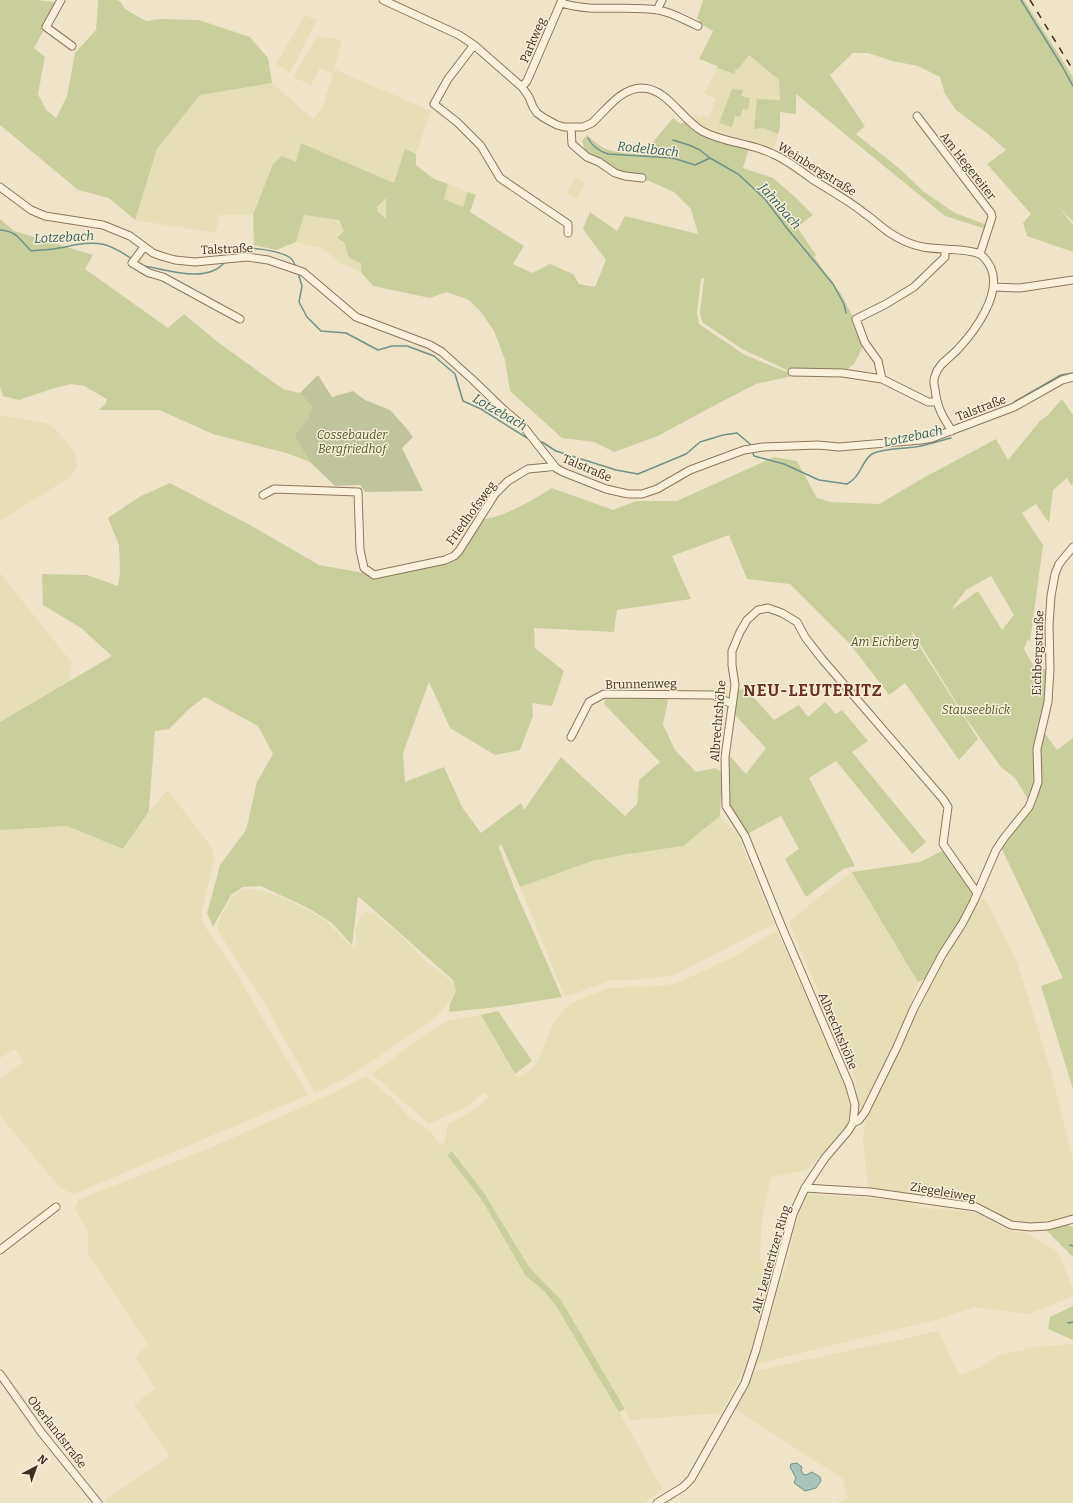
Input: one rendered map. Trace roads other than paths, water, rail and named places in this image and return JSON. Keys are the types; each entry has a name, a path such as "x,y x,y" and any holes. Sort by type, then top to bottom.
{"street":[{"path":"61,0 46,27 72,46"},
{"name":"Weinbergstraße","path":"382,0 459,35 474,45 522,87 537,113 557,125 571,128 583,127 592,123 628,91 634,88 653,90 672,104 688,121 702,131 761,149 784,160 864,212 895,236 920,247 967,251 980,254"},
{"path":"657,10 662,0"},
{"path":"561,1 570,5 600,9 657,10 698,26"},
{"name":"Parkweg","path":"522,87 527,81 561,1"},
{"path":"474,45 448,79 434,104 457,122 480,146 500,178 568,224 568,233"},
{"name":"Am Hegereiter","path":"917,116 991,212 992,217 980,254"},
{"path":"571,128 572,144 588,157 625,176 642,178"},
{"name":"Talstraße","path":"0,187 31,210 45,216 92,222 103,225 130,236 154,253 175,260 195,262 247,257 268,260 303,272 356,317 430,345 442,352 523,426 553,465 563,472 606,489 628,494 642,494 657,489 690,470 744,450 763,447 818,445 839,447 932,438 1014,407 1062,380 1073,377"},
{"path":"144,247 132,263 148,273 163,277 240,319"},
{"path":"882,380 878,361 865,343 856,319 886,304 914,287 945,256 945,250"},
{"path":"952,431 939,410 936,402 934,382 937,370 974,330 986,308 994,288 993,276 990,267 980,254"},
{"path":"994,288 1020,288 1073,280"},
{"path":"792,372 843,373 882,380 928,402 936,402"},
{"name":"Friedhofsweg","path":"263,495 274,489 358,492 360,550 364,568 374,575 445,560 454,556 460,551 495,494 508,482 528,470 553,465"},
{"name":"Eichbergstraße","path":"942,955 962,924 996,850 1029,807 1036,789 1038,782 1037,749 1048,702 1051,596 1055,574 1059,564 1073,548"},
{"name":"Albrechtshöhe","path":"853,1122 855,1105 849,1084 781,925 745,836 726,806 725,757 734,685 732,650 747,620 758,610 768,608 782,613 797,622 805,637 822,659 943,799 948,807 944,844 977,893"},
{"name":"Brunnenweg","path":"571,737 589,702 604,694 713,695 732,704"},
{"name":"Alt-Leuteritzer Ring","path":"657,1503 683,1487 691,1479 745,1383 756,1350 793,1214 805,1188 825,1158 848,1131 853,1122 859,1120 865,1112 897,1047 914,1008 942,955"},
{"name":"Ziegeleiweg","path":"805,1188 870,1192 976,1207 1011,1225 1030,1227 1048,1226 1073,1219"},
{"path":"0,1250 56,1207"},
{"name":"Oberlandstraße","path":"0,1374 41,1432 98,1503"}],"water":[{"path":"797,1463 802,1467 801,1470 803,1474 806,1475 812,1472 820,1477 821,1481 816,1488 805,1491 794,1483 796,1478 790,1467 791,1464"}],"waterway":[{"name":"Lotzebach","path":"1021,0 1073,86"},
{"name":"Rodelbach","path":"588,138 596,148 608,154 673,158 695,165 710,158"},
{"name":"Jahnbach","path":"673,140 700,150 710,158 738,174 765,199 833,284 844,304 846,313"},
{"name":"Lotzebach","path":"0,230 14,234 31,251 96,243 110,246 132,259"},
{"name":"Lotzebach","path":"228,257 235,250 246,248 262,249 289,257 296,268"},
{"name":"Lotzebach","path":"144,266 187,274 198,274 217,269 225,262"},
{"name":"Lotzebach","path":"298,273 302,286 299,302 307,317 321,331 346,333 378,350 392,346 407,346 434,356 455,374 463,401 481,409 527,438"},
{"name":"Lotzebach","path":"1014,402 1061,375 1073,373"},
{"name":"Lotzebach","path":"542,442 556,451 616,470 638,474 686,454 700,442 723,435 737,433 750,444 751,447"},
{"name":"Lotzebach","path":"752,450 754,456 784,464 819,480 847,484 852,481 866,460 872,454 887,450 920,446 951,438"},
{"path":"1068,1323 1073,1322"}],"railway":[{"path":"1030,0 1073,70"}],"district":[{"name":"NEU-LEUTERITZ","path":"813,690"}],"park label":[{"name":"Cossebauder Bergfriedhof","path":"352,442"},
{"name":"Am Eichberg","path":"885,642"},
{"name":"Stauseeblick","path":"976,710"}]}
